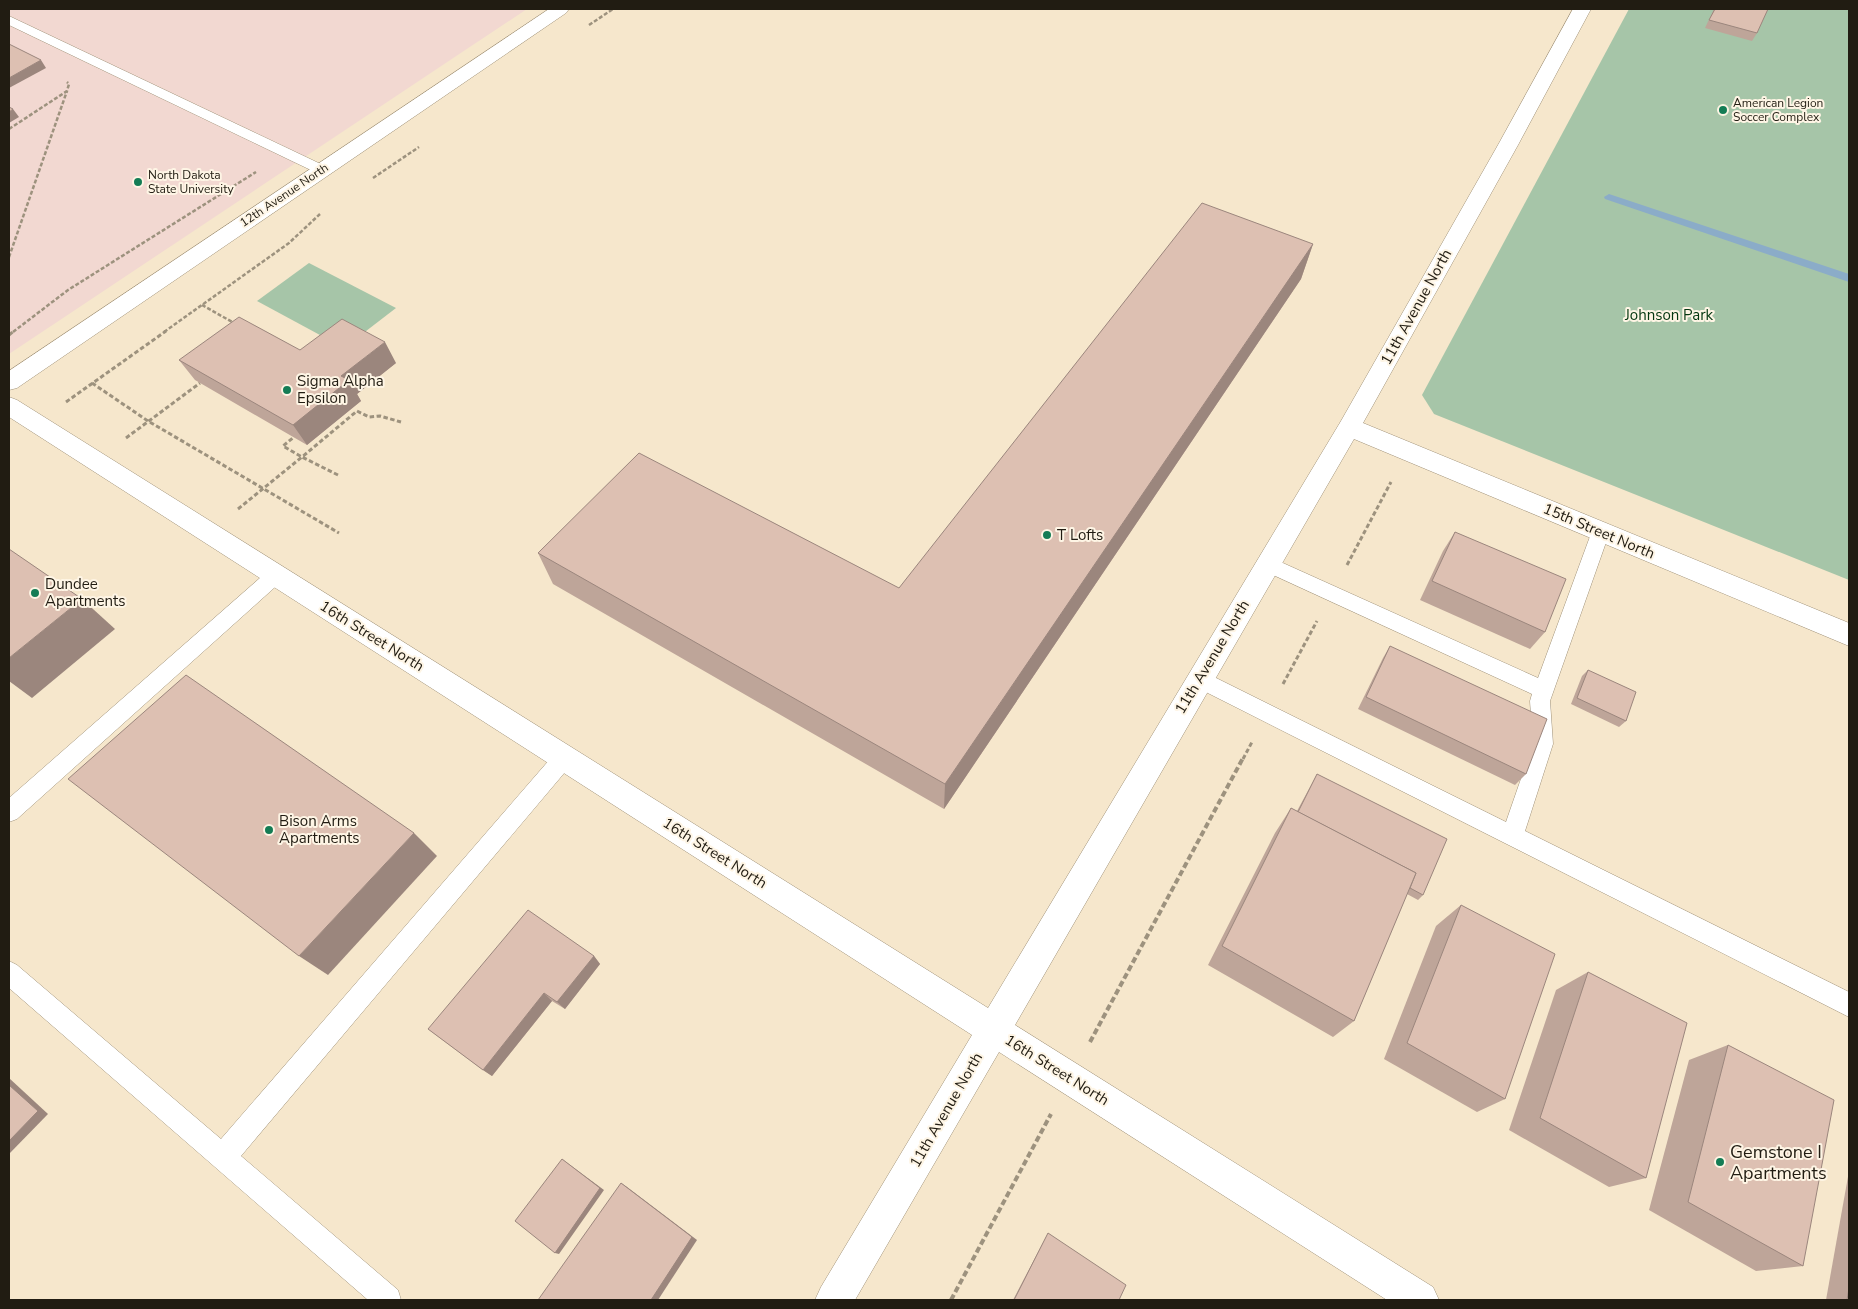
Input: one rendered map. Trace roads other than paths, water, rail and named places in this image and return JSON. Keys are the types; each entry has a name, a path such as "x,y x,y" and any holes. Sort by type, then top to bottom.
{"street":[{"name":"12th Avenue North","path":"9,382 560,9"},
{"name":"11th Avenue North","path":"834,1300 1349,427 1508,145 1582,9"},
{"name":"16th Street North","path":"9,406 1420,1300"},
{"name":"15th Street North","path":"1349,427 1849,634"}],"lane":[{"path":"11,16 322,170"},
{"path":"1512,836 1543,744 1540,701 1600,532"},
{"path":"1267,564 1544,690"},
{"path":"9,812 276,575"},
{"path":"1199,679 1849,1005"},
{"path":"222,1158 564,758"},
{"path":"9,973 388,1300"}],"waterway":[{"path":"1609,197 1849,278"}],"place":[{"name":"American Legion Soccer Complex","path":"1723,110"},
{"name":"North Dakota State University","path":"138,182"},
{"name":"Sigma Alpha Epsilon","path":"287,390"},
{"name":"T Lofts","path":"1047,535"},
{"name":"Dundee Apartments","path":"35,593"},
{"name":"Bison Arms Apartments","path":"269,830"},
{"name":"Gemstone I Apartments","path":"1720,1162"}],"park label":[{"name":"Johnson Park","path":"1669,315"}]}
